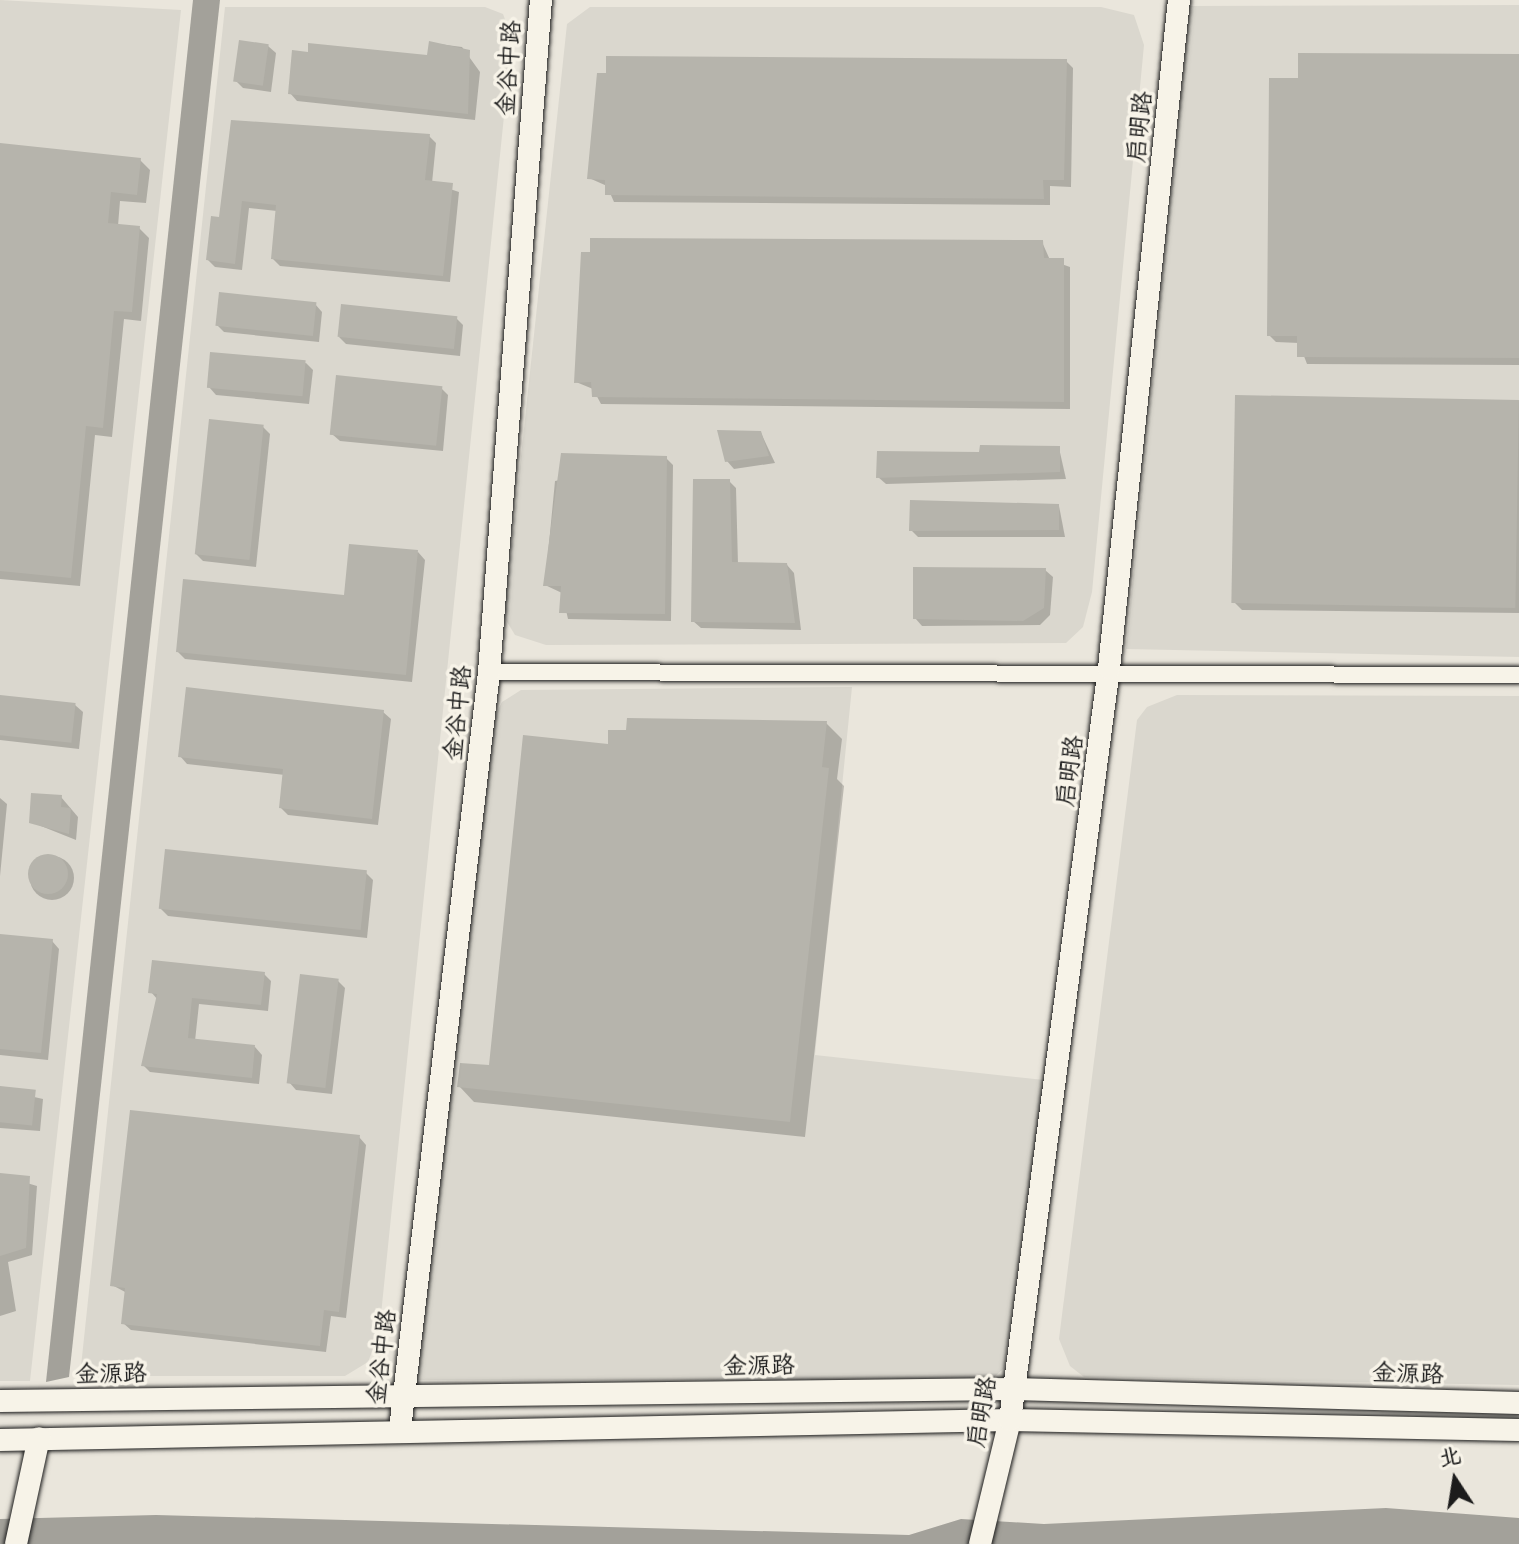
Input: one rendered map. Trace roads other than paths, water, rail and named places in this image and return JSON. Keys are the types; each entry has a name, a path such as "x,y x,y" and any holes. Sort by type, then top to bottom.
{"street":[{"name":"金谷中路","path":"400,1429 489,672 541,0"},
{"name":"启明路","path":"980,1544 1010,1420 1109,668 1179,0"},
{"path":"489,672 1109,668 1519,675"},
{"name":"金源路","path":"0,1401 1014,1389 1519,1403"},
{"path":"0,1440 400,1429 1010,1420 1519,1430"},
{"path":"16,1544 30,1495 39,1438"}]}
